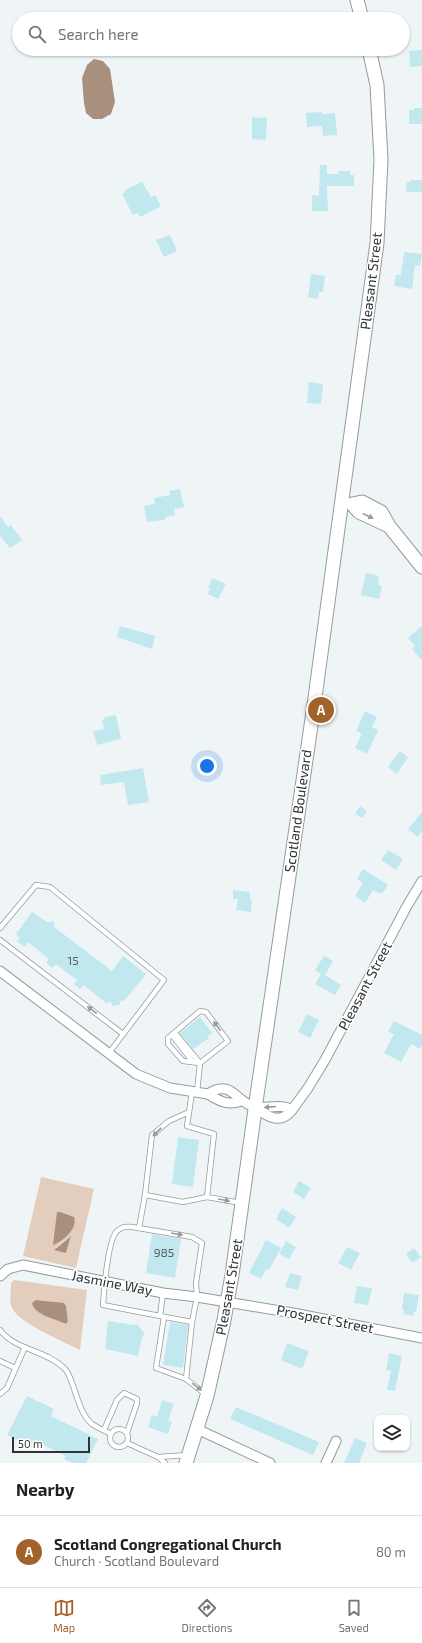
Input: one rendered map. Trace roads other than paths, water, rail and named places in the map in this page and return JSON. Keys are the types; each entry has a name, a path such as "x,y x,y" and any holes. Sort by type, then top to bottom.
{"main road":[{"path":"357,0 360,12"},
{"name":"Pleasant Street","path":"346,502 377,243 381,160 377,85 371,56"},
{"path":"346,502 362,502 374,508 386,518 389,526 422,566"},
{"name":"Scotland Boulevard","path":"255,1107 310,727 346,502"},
{"name":"Pleasant Street","path":"187,1459 207,1396 228,1302 255,1107"}],"street":[{"name":"Pleasant Street","path":"255,1107 269,1118 274,1119 283,1118 292,1110 308,1088 325,1060 407,906 422,881"},
{"path":"0,971 136,1074 170,1088 208,1094 227,1104 241,1101"},
{"path":"208,1094 216,1090 229,1090 235,1092 241,1101 255,1107"},
{"name":"Jasmine Way","path":"0,1276 8,1269 23,1265 163,1293 228,1302"},
{"name":"Prospect Street","path":"228,1302 422,1338"},
{"path":"197,1429 270,1463"},
{"path":"326,1463 336,1441"}],"lane":[{"path":"0,928 36,885 50,887 164,980 109,1053"},
{"path":"0,940 123,1034"},
{"path":"200,1063 183,1061 168,1044 168,1038 200,1011 206,1012 228,1041 200,1063 189,1112 188,1126 214,1134 207,1197"},
{"path":"173,1034 193,1062"},
{"path":"173,1034 200,1063"},
{"path":"139,1228 145,1195 152,1135 169,1122 189,1112"},
{"path":"145,1195 183,1202 207,1197 242,1203"},
{"path":"186,1379 192,1322 197,1297 196,1283 202,1243 192,1237 139,1228 125,1226 118,1230 113,1237 105,1282 103,1305 192,1322"},
{"path":"163,1293 156,1368 186,1379 207,1396"},
{"path":"0,1330 4,1336 64,1367 85,1415 90,1422 111,1434"},
{"path":"0,1394 7,1388 25,1347"},
{"path":"0,1361 15,1368"},
{"path":"104,1430 118,1400 124,1393 137,1399 127,1433 129,1440 123,1446 119,1447 114,1446 111,1443 111,1434 114,1430 124,1430 127,1433"},
{"path":"127,1443 158,1457 165,1463"},
{"path":"158,1457 187,1459"}],"place":[{"name":"Scotland Congregational Church","path":"321,710"}]}
